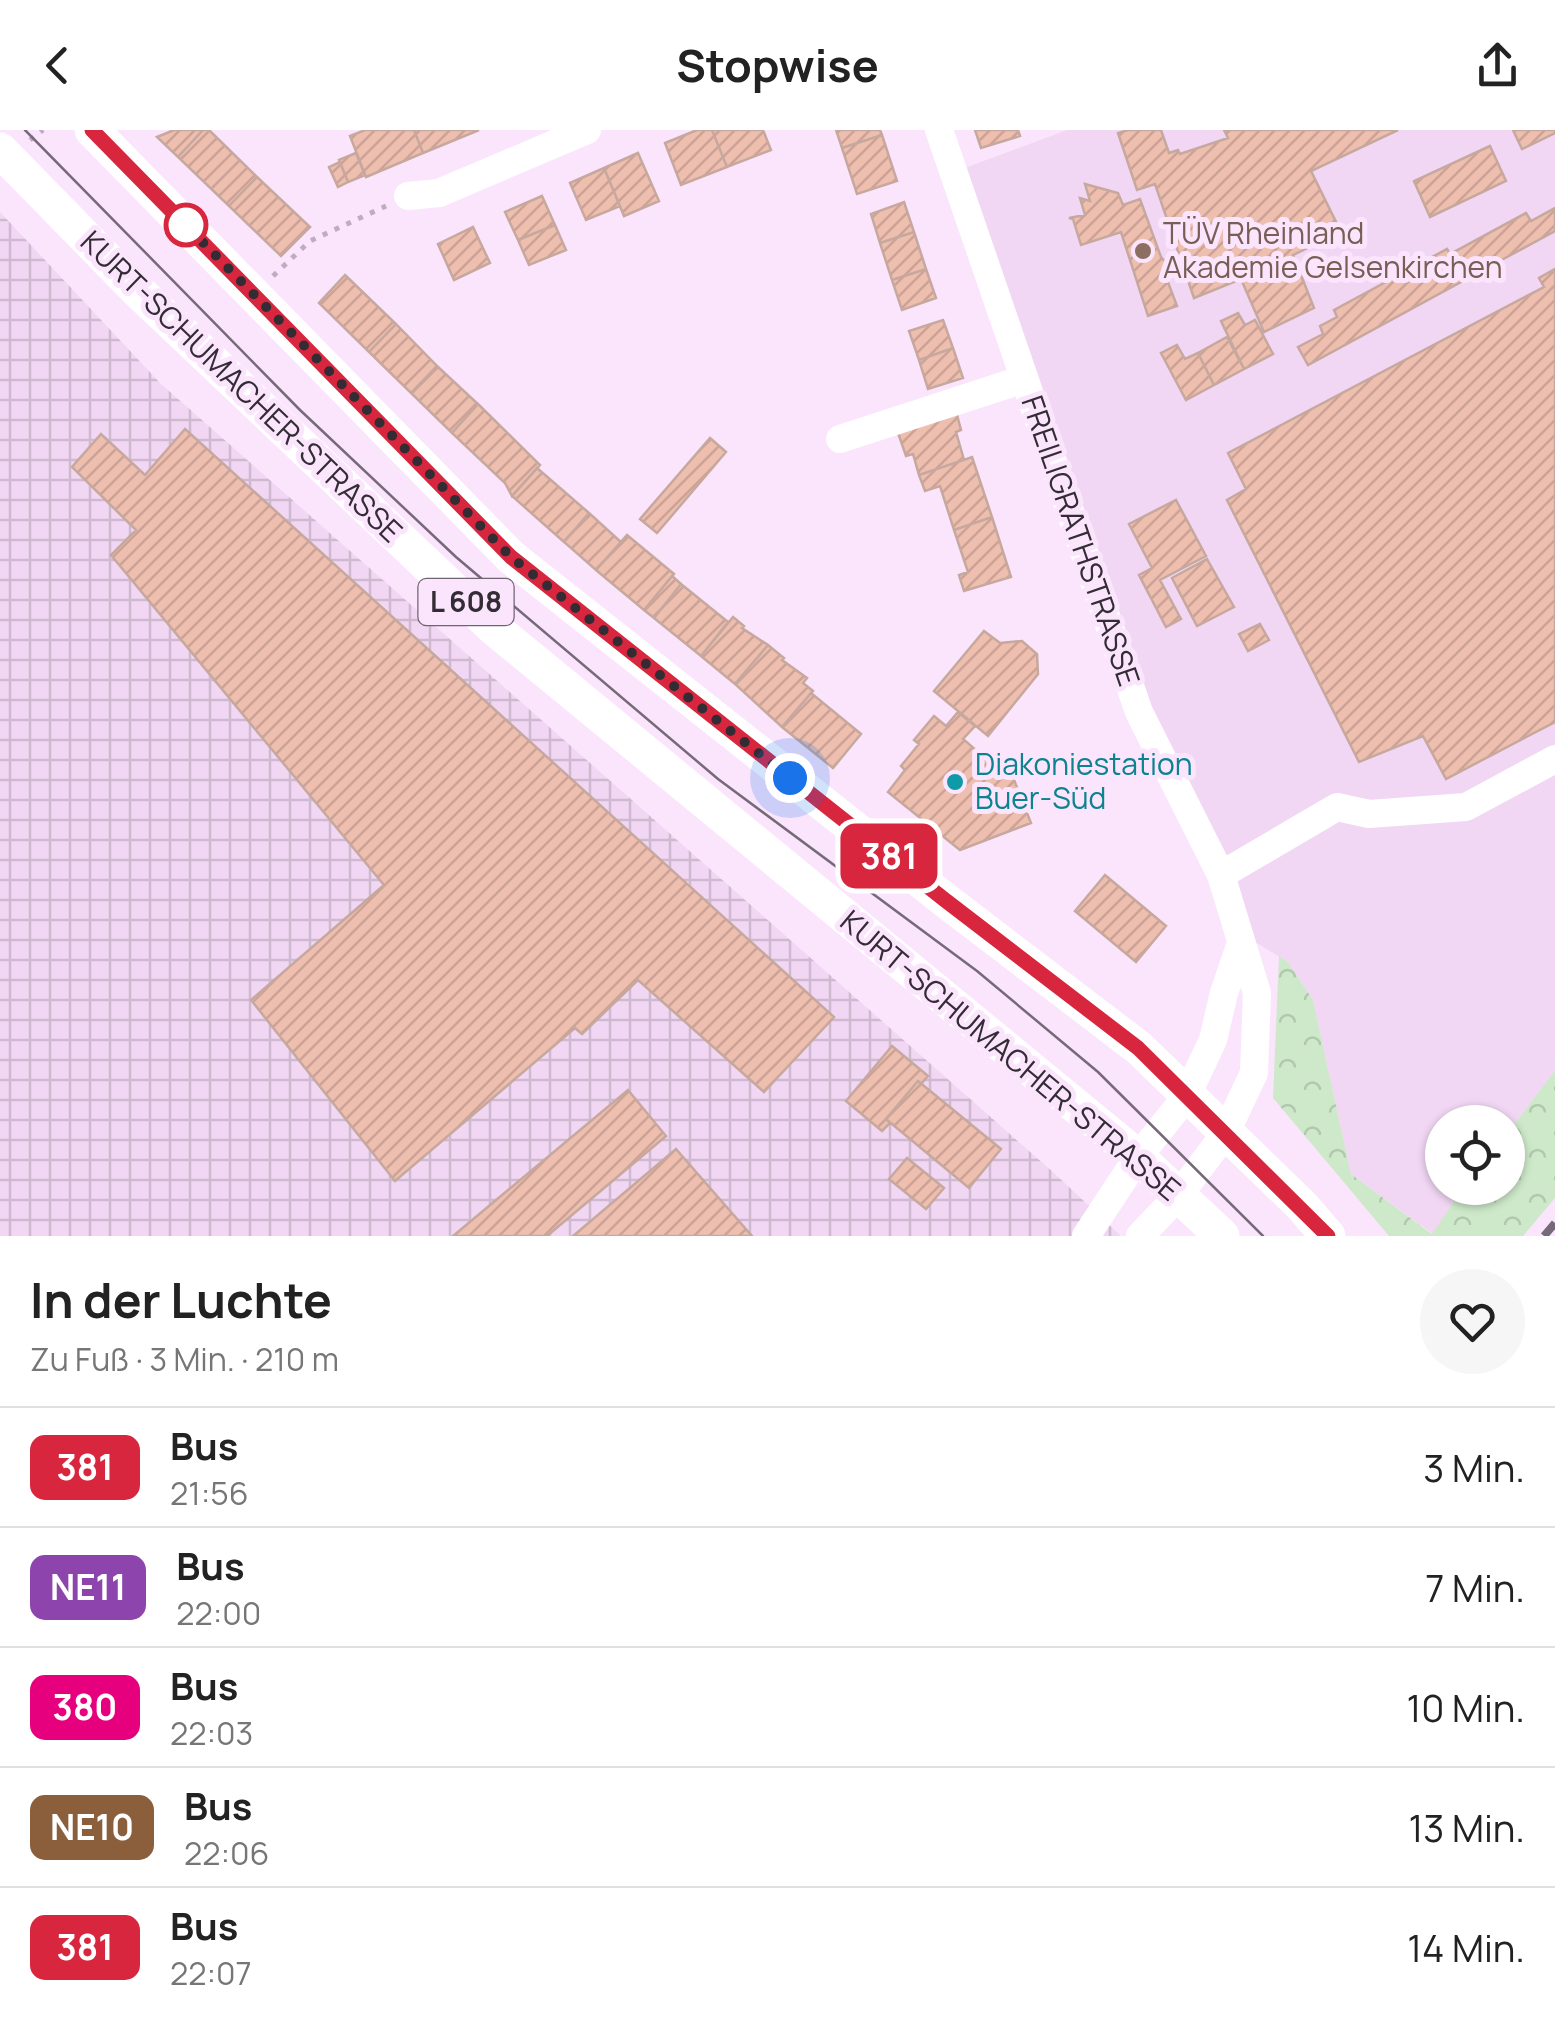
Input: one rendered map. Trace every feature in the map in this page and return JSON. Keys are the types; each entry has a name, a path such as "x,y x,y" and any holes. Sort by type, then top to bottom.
{"main road":[{"name":"L 608","path":"92,130 511,557 1138,1048 1302,1206 1328,1236"},
{"name":"KURT-SCHUMACHER-STRASSE","path":"0,150 137,290 494,629 1138,1157 1222,1236"}],"street":[{"path":"408,196 439,193 587,130"},
{"name":"FREILIGRATHSTRASSE","path":"939,130 1138,712 1220,874 1257,992 1254,1073 1225,1134 1179,1195 1140,1236"},
{"path":"840,439 1024,380"},
{"path":"1220,874 1337,807 1370,814 1466,807 1555,758"},
{"path":"1086,1236 1138,1157 1186,1096 1213,1040 1241,943"}],"path":[{"path":"252,295 310,241 408,196"}],"shaded area":[{"path":"1067,130 1555,130 1555,1070 1525,1110 1525,1105 1425,1105 1425,1205 1452,1205 1433,1234 1351,1174 1313,1000 1288,962 1245,936 1144,701 959,170"},
{"path":"0,212 160,383 1121,1236 0,1236"}],"green space":[{"path":"1279,956 1288,962 1313,1000 1351,1174 1432,1234 1452,1205 1525,1205 1525,1110 1555,1070 1555,1198 1523,1236 1389,1236 1273,1098"}],"building":[{"path":"174,130 203,130 178,157 157,137"},
{"path":"203,130 209,130 257,177 229,206 178,157"},
{"path":"365,130 414,130 423,153 366,177 350,136"},
{"path":"414,130 479,130 423,153"},
{"path":"697,130 712,130 727,167 681,185 665,143"},
{"path":"712,130 763,130 771,150 727,167"},
{"path":"836,130 880,130 882,135 842,148"},
{"path":"975,130 1018,130 1020,136 981,148"},
{"path":"1161,130 1169,153 1178,150 1180,154 1228,138 1224,130 1398,130 1311,171 1341,232 1293,255 1314,308 1264,332 1241,279 1194,298 1155,184 1137,190 1118,133"},
{"path":"1513,130 1555,130 1555,133 1522,149"},
{"path":"882,135 897,181 857,194 842,148"},
{"path":"1490,146 1506,181 1430,217 1414,181"},
{"path":"356,153 365,175 348,182 339,160"},
{"path":"638,153 659,201 624,216 604,168"},
{"path":"340,162 348,182 338,187 329,167"},
{"path":"604,168 620,206 586,220 570,183"},
{"path":"257,177 310,227 281,256 229,206"},
{"name":"TÜV Rheinland Akademie Gelsenkirchen","path":"1085,184 1118,193 1123,205 1140,199 1161,257 1169,266 1166,277 1177,306 1148,316 1121,232 1081,245 1073,219 1069,218 1085,215 1080,198 1090,201"},
{"path":"542,196 555,225 518,240 505,212"},
{"path":"904,202 914,232 880,243 871,214"},
{"path":"1555,208 1555,231 1308,365 1298,347 1323,334 1320,326 1337,317 1334,310 1447,249 1450,254 1526,213 1531,221"},
{"path":"555,225 566,250 529,265 518,240"},
{"path":"473,227 490,263 454,280 438,244"},
{"path":"914,232 926,269 892,280 880,243"},
{"path":"926,269 936,298 902,310 892,280"},
{"path":"1555,269 1555,722 1446,779 1423,736 1359,762 1227,500 1246,489 1228,453 1544,287 1539,278"},
{"path":"345,275 396,324 369,352 319,303"},
{"path":"1238,313 1245,325 1255,320 1273,354 1244,369 1221,321"},
{"path":"943,320 953,348 919,360 909,331"},
{"path":"396,324 437,366 411,393 369,352"},
{"path":"1227,337 1244,369 1214,385 1198,353"},
{"path":"1177,345 1185,359 1198,353 1214,385 1186,400 1161,353"},
{"path":"953,348 963,378 928,389 919,360"},
{"path":"437,366 478,404 452,433 411,393"},
{"path":"478,404 540,465 512,496 505,483 452,433"},
{"path":"956,411 961,430 956,432 964,460 919,475 913,454 906,456 897,430"},
{"path":"185,429 834,1017 764,1092 638,980 582,1034 575,1028 395,1181 251,1000 384,885 111,555 136,530 72,467 101,434 145,475"},
{"path":"710,438 726,452 657,533 640,519"},
{"path":"972,457 992,517 954,530 940,486 925,491 919,475"},
{"path":"537,468 589,513 564,542 512,496"},
{"path":"1176,500 1206,556 1160,580 1181,619 1166,627 1139,575 1152,568 1129,524"},
{"path":"589,513 621,542 596,570 564,542"},
{"path":"992,517 1011,577 964,591 959,575 968,572 954,530"},
{"path":"627,535 674,574 644,610 596,570"},
{"path":"1207,559 1234,607 1197,626 1172,578"},
{"path":"672,576 681,584 654,618 644,610"},
{"path":"681,584 728,622 701,656 654,618"},
{"path":"733,617 768,645 735,684 701,656"},
{"path":"1260,624 1269,640 1248,651 1239,634"},
{"path":"984,631 1000,643 1022,641 1037,654 1038,674 988,736 934,691"},
{"path":"768,645 807,678 803,683 813,691 782,727 735,684"},
{"path":"811,693 861,734 833,768 782,727"},
{"name":"Diakoniestation Buer-Süd","path":"958,712 975,726 963,739 992,764 995,772 1009,767 1031,823 960,850 888,792 905,770 901,766 919,744 914,740 934,716 946,726"},
{"path":"1105,875 1166,926 1136,962 1075,911"},
{"path":"892,1046 928,1076 921,1084 918,1081 886,1119 890,1123 882,1131 846,1101"},
{"path":"918,1081 1001,1149 969,1188 886,1119"},
{"path":"628,1090 666,1136 547,1236 453,1236"},
{"path":"676,1149 752,1236 573,1236"},
{"path":"907,1158 944,1188 926,1209 889,1179"}],"tram line":[{"path":"25,130 300,410 456,557 718,779 977,971 1098,1072 1263,1236"}],"railway":[{"path":"1544,1236 1555,1223"}],"bus line":[{"name":"381","path":"92,130 511,557 1138,1048 1302,1206 1328,1236"}],"place":[{"name":"TÜV Rheinland Akademie Gelsenkirchen","path":"1143,251"},
{"name":"Diakoniestation Buer-Süd","path":"955,782"}],"route":[{"path":"186,225 182,221 511,557 790,778"}]}
